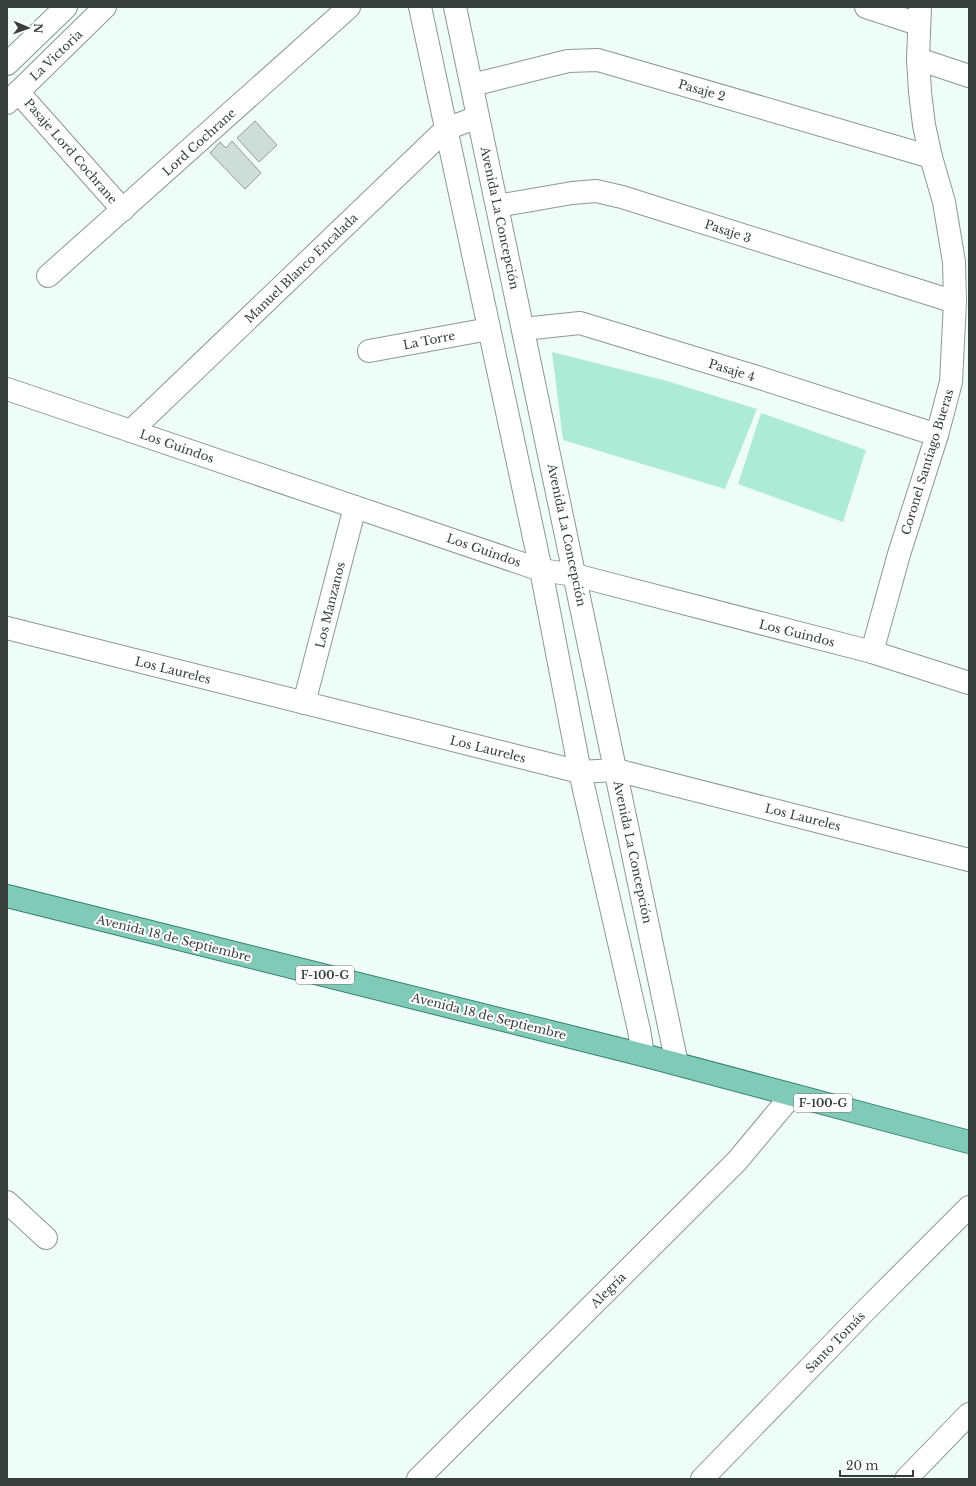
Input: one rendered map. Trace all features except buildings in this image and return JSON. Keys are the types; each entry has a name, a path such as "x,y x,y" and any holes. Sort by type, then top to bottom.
{"main road":[{"name":"Avenida 18 de Septiembre","path":"7,896 643,1055 969,1142"}],"street":[{"path":"7,64 66,7"},
{"name":"La Victoria","path":"13,98 106,7"},
{"name":"Lord Cochrane","path":"48,276 349,7"},
{"path":"420,7 540,570 580,772 639,1030 643,1055"},
{"name":"Avenida La Concepción","path":"455,7 677,1064"},
{"path":"866,7 919,16"},
{"name":"Coronel Santiago Bueras","path":"872,652 899,554 937,435 951,382 954,302 961,264 931,157 924,125 918,59 919,16"},
{"path":"918,59 969,76"},
{"name":"Pasaje 2","path":"472,85 568,61 598,60 931,157"},
{"name":"Pasaje Lord Cochrane","path":"13,98 123,210"},
{"name":"Manuel Blanco Encalada","path":"131,431 446,129 478,117"},
{"name":"Pasaje 3","path":"497,206 572,193 596,191 622,197 954,302"},
{"name":"Pasaje 4","path":"523,329 580,323 937,435"},
{"name":"La Torre","path":"369,352 489,329"},
{"name":"Los Guindos","path":"7,389 540,570 575,576 872,652 969,683"},
{"name":"Los Manzanos","path":"304,703 355,507"},
{"name":"Los Laureles","path":"7,628 580,772 616,770 969,860"},
{"name":"Alegría","path":"418,1479 737,1161 792,1095"},
{"path":"7,1202 46,1238"},
{"name":"Santo Tomás","path":"702,1479 864,1312 969,1207"},
{"path":"906,1479 969,1414"}],"green space":[{"path":"552,352 667,381 757,409 725,489 563,440"},
{"path":"761,413 866,450 843,522 738,484"}]}
